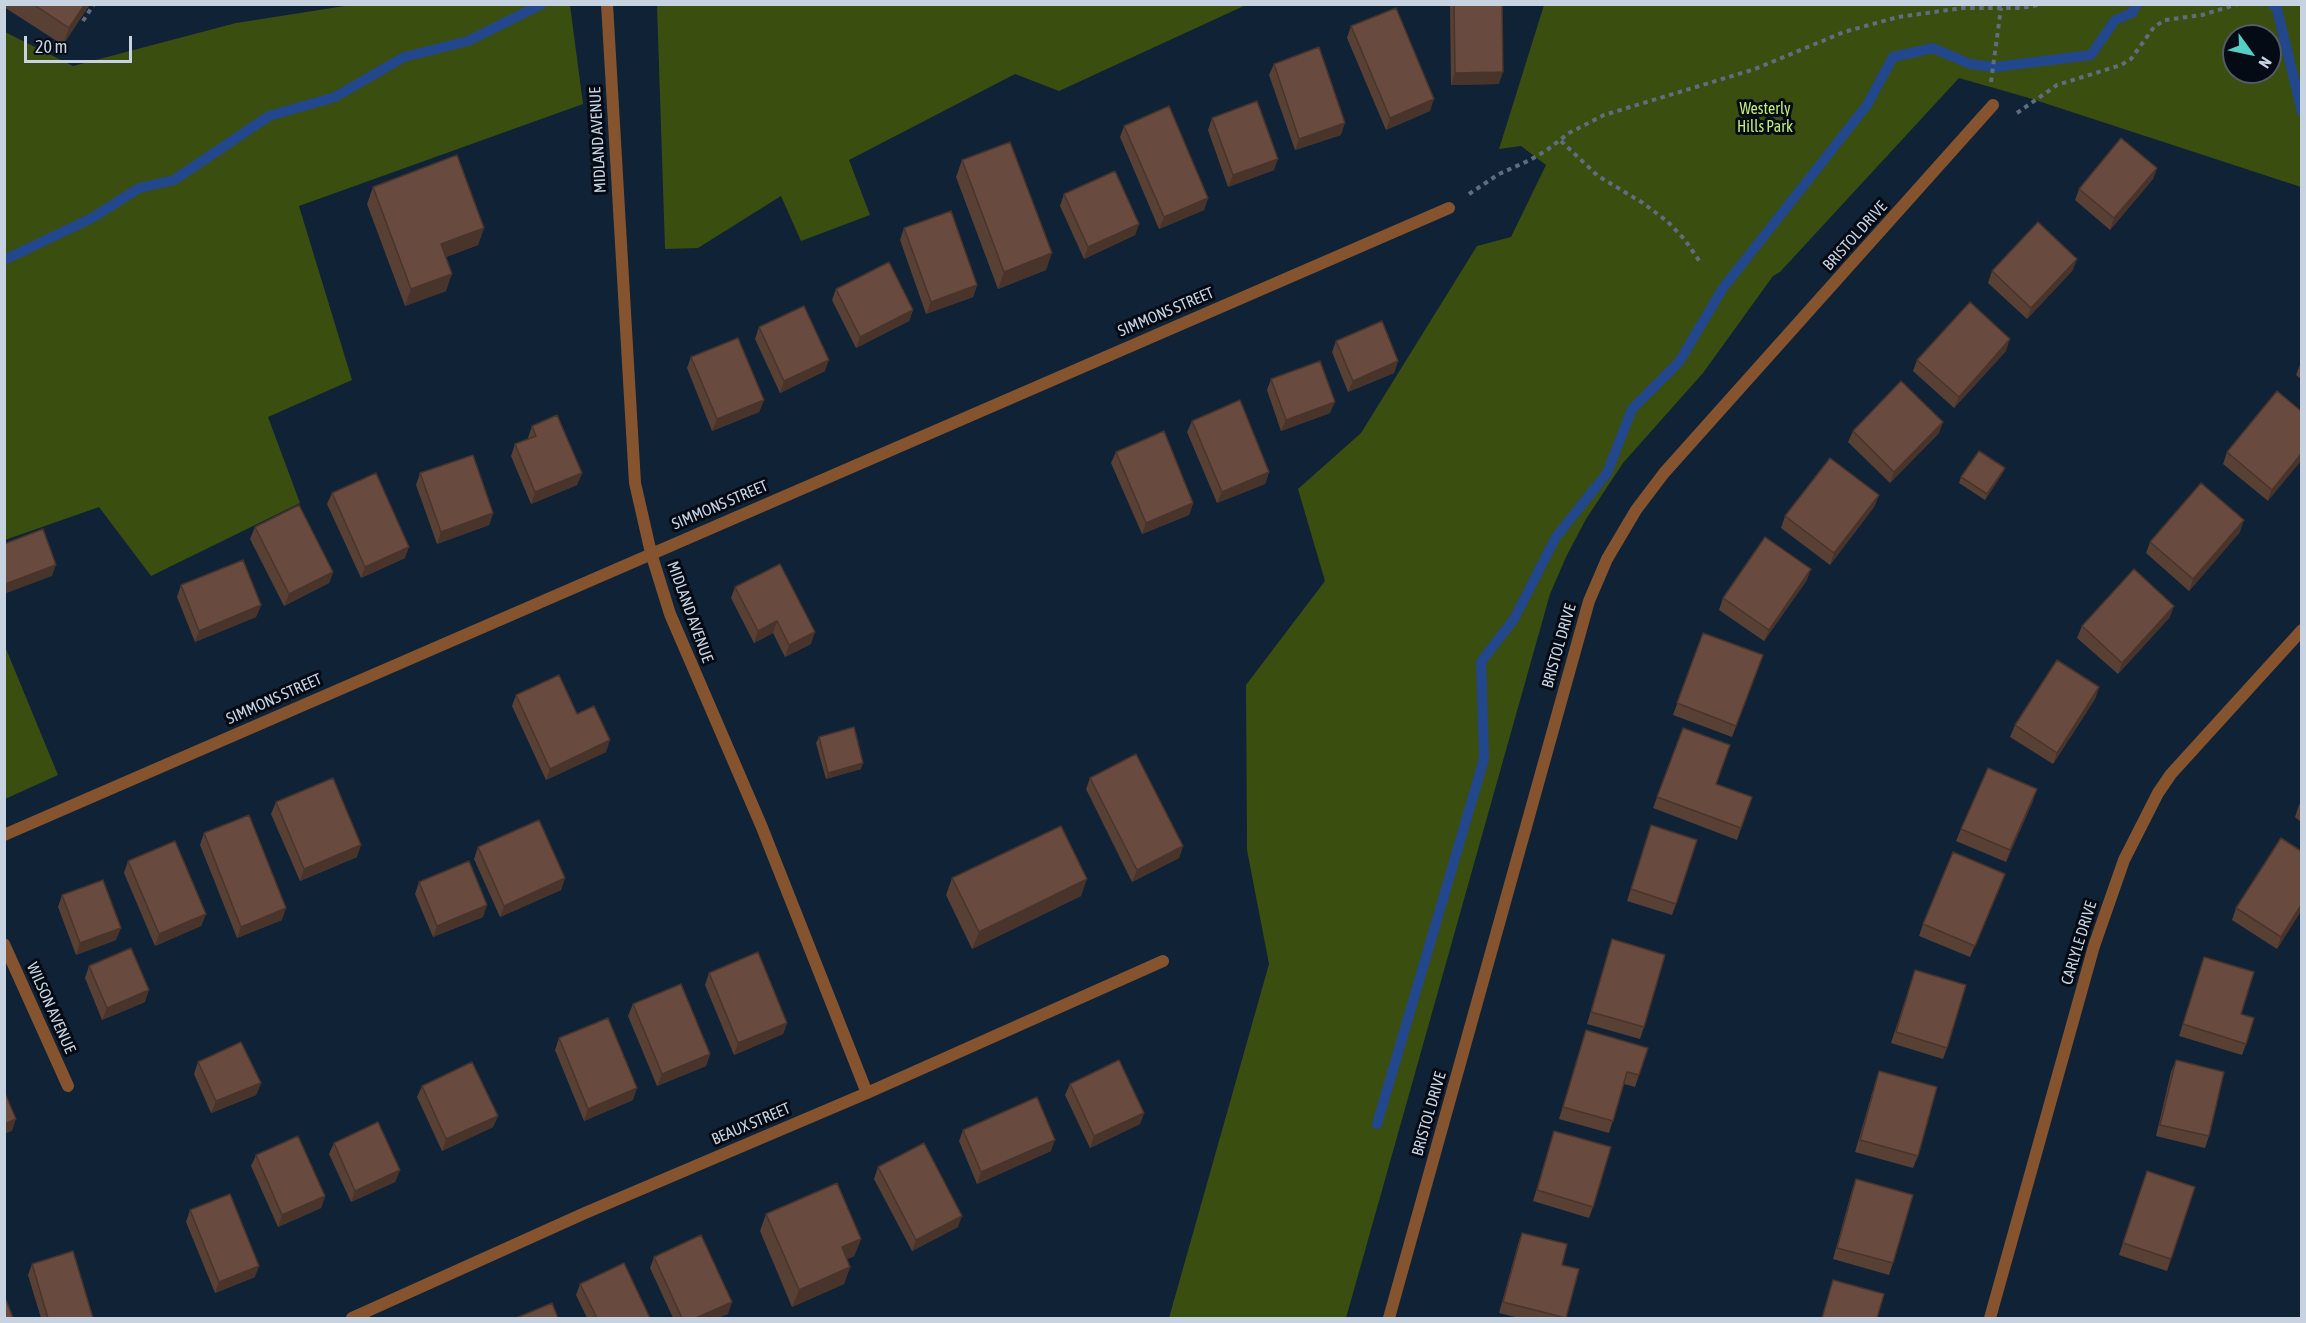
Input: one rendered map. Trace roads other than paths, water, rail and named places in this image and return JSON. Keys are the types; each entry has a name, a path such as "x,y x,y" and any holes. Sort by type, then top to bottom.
{"street":[{"name":"MIDLAND AVENUE","path":"607,4 635,483 651,553 670,614 761,825 867,1093"},
{"name":"BRISTOL DRIVE","path":"1389,1318 1589,601 1607,559 1636,510 1664,473 1994,105"},
{"name":"SIMMONS STREET","path":"4,835 1449,208"},
{"name":"CARLYLE DRIVE","path":"1990,1318 2094,946 2124,860 2158,793 2171,774 2301,630"},
{"name":"WILSON AVENUE","path":"4,944 68,1086"},
{"name":"BEAUX STREET","path":"352,1318 585,1213 867,1093 1163,961"}],"waterway":[{"path":"4,260 92,218 139,188 174,180 269,116 335,97 404,57 468,41 542,4"},
{"path":"1377,1124 1484,759 1481,662 1514,619 1556,537 1607,473 1632,409 1679,362 1723,288 1867,105 1893,57 1933,48 1970,64 1995,67 2091,55 2115,20 2132,13 2137,4"},
{"path":"2272,4 2277,9 2302,112"}],"park label":[{"name":"Westerly Hills Park","path":"1765,118"}]}
